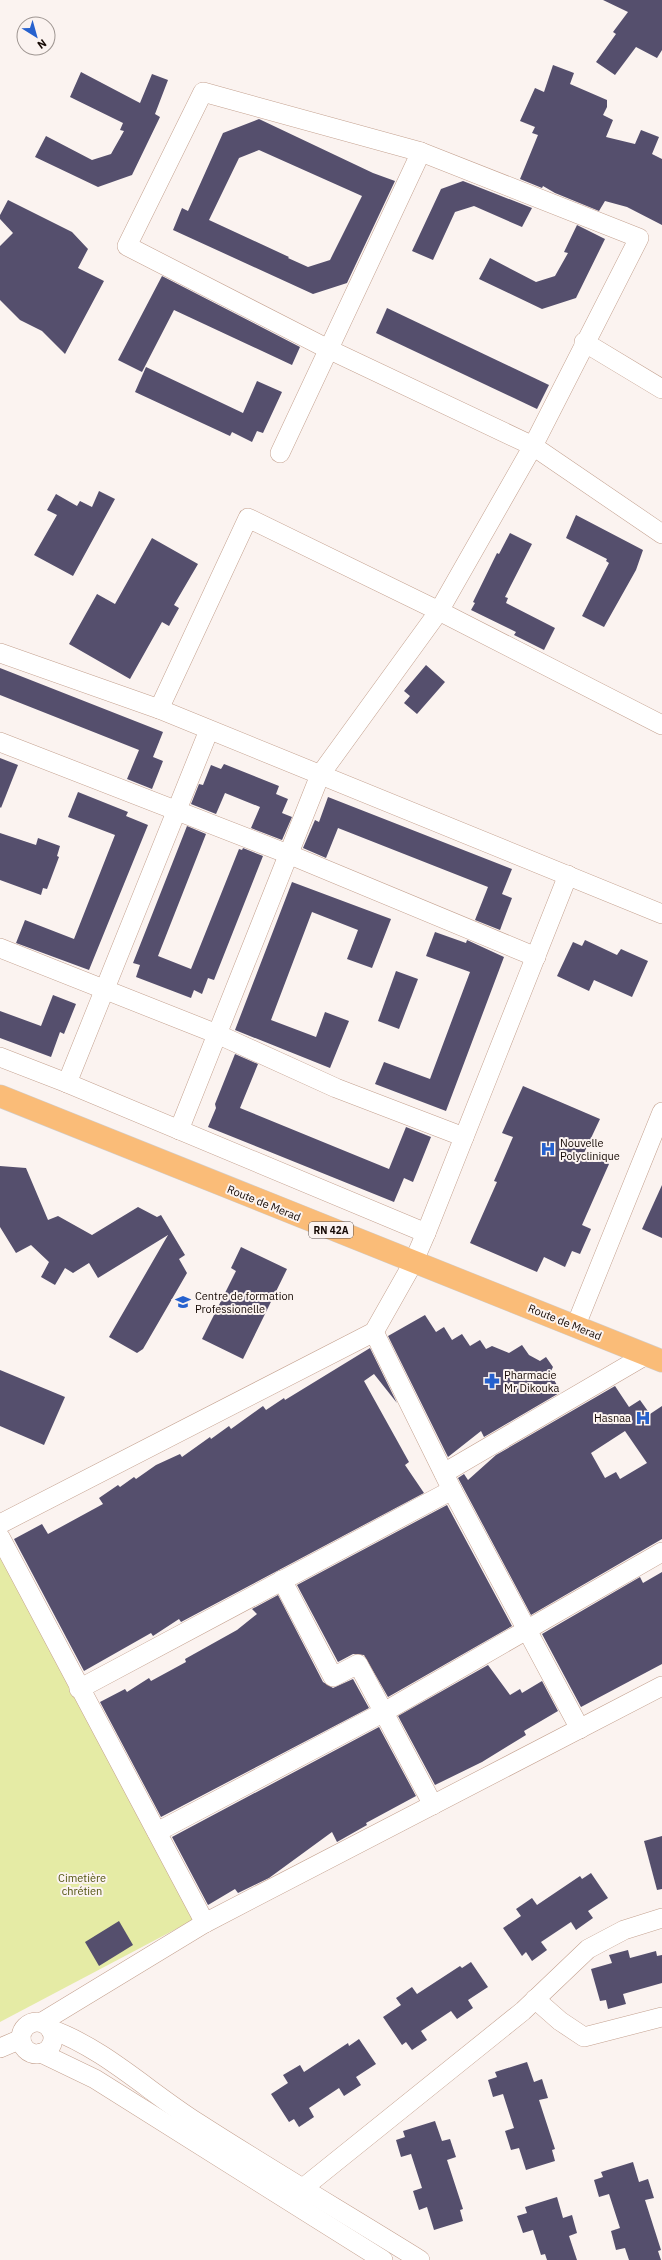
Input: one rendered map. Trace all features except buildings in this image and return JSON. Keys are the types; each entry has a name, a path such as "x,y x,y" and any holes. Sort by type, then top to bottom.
{"main road":[{"name":"Route de Merad","path":"0,1096 413,1263 576,1325 654,1358"}],"street":[{"path":"179,1130 320,775 439,611 533,446 584,342 639,238 421,152 203,92 127,246 328,349 533,446 662,534"},
{"path":"280,453 421,152"},
{"path":"584,342 662,389"},
{"path":"159,709 248,518 439,611 662,726"},
{"path":"0,653 159,709 662,914"},
{"path":"67,1083 208,730"},
{"path":"0,742 288,854 536,957"},
{"path":"0,1524 374,1332 413,1263 426,1234 568,876"},
{"path":"0,948 217,1034 336,1088 464,1137"},
{"path":"0,1057 67,1083 426,1234"},
{"path":"576,1325 662,1112"},
{"path":"374,1332 448,1482 580,1728"},
{"path":"79,1688 282,1580 654,1358"},
{"path":"0,1537 205,1923"},
{"path":"156,1832 384,1712 662,1552"},
{"path":"282,1580 333,1676 358,1664 433,1805"},
{"path":"46,2025 205,1923 662,1686"},
{"path":"303,2188 535,1999 588,1949 624,1930 662,1918"},
{"path":"535,1999 560,2021 584,2037 662,2017"},
{"path":"383,2260 95,2079 41,2053 30,2052 23,2045 21,2040 24,2029 27,2025 37,2022 72,2038 95,2052 197,2123 420,2260"},
{"path":"41,2053 46,2051 52,2043 53,2033 46,2025"},
{"path":"0,2048 21,2040"}],"green space":[{"name":"Cimetière chrétien","path":"0,1556 195,1919 0,2022"}],"place":[{"name":"Nouvelle Polyclinique","path":"548,1149"},
{"name":"Centre de formation Professionelle","path":"183,1302"},
{"name":"Pharmacie Mr Dikouka","path":"492,1381"},
{"name":"Hasnaa","path":"643,1418"}]}
